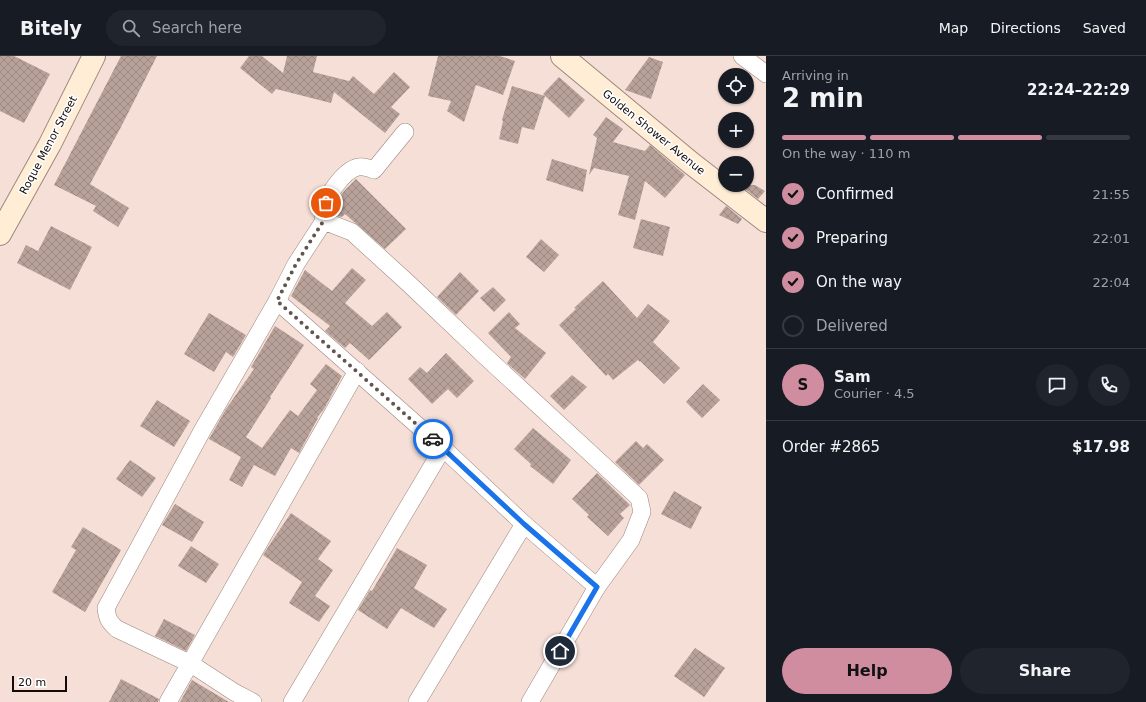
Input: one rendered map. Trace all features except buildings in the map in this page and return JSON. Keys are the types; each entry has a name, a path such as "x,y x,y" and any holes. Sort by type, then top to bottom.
{"street":[{"name":"Roque Menor Street","path":"0,234 50,144 94,56"},
{"name":"Golden Shower Avenue","path":"562,56 691,163 766,221"},
{"path":"742,56 766,74"},
{"path":"253,702 191,664 117,629 107,618 106,608 202,431 277,301 296,264 324,220 323,211 335,186 347,173 358,167 366,167 374,170 405,132"},
{"path":"324,220 352,232 639,498 642,512 631,540 597,587 530,702"},
{"path":"277,301 443,448 524,524 597,587"},
{"path":"168,702 357,371"},
{"path":"292,702 443,448"},
{"path":"417,702 524,524"}],"way so far":[{"path":"326,203 323,211 324,220 296,264 277,301 433,439"}],"route":[{"path":"433,439 524,524 597,587 560,651"}]}
